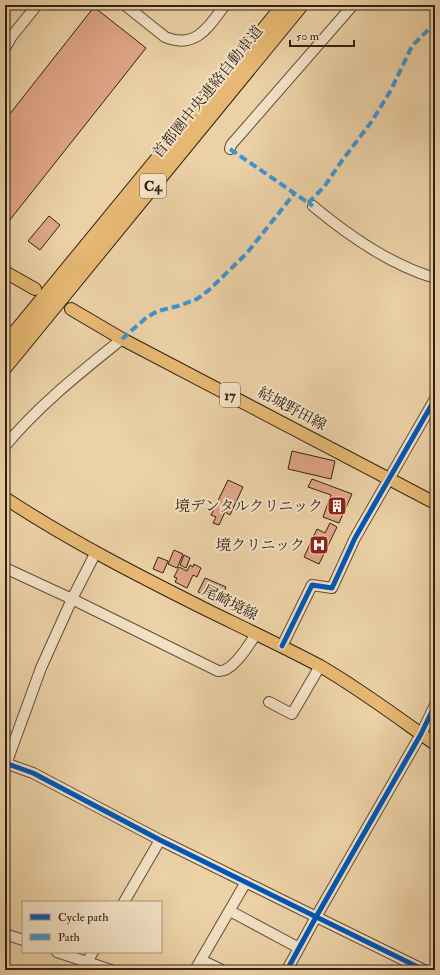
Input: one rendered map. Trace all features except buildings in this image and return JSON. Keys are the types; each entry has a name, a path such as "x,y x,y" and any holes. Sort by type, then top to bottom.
{"highway":[{"path":"248,48 279,5"},
{"name":"首都圏中央連絡自動車道","path":"5,345 284,5"},
{"name":"首都圏中央連絡自動車道","path":"5,367 301,5"}],"main road":[{"path":"5,272 35,289"},
{"name":"結城野田線","path":"72,309 122,339 435,503"},
{"name":"尾崎境線","path":"5,498 96,552 320,666 369,697 435,744"}],"street":[{"path":"5,48 12,36 37,5"},
{"path":"125,5 165,37 171,40 184,41 195,38 206,30 225,5"},
{"path":"230,149 231,145 353,5"},
{"path":"313,206 331,222 367,247 420,273 435,278"},
{"path":"5,446 36,411 122,339"},
{"path":"282,646 312,585 332,588 355,538 435,400"},
{"path":"5,767 5,763 42,668 72,599 96,552"},
{"path":"5,568 221,672 231,666 250,644 256,634"},
{"path":"269,702 292,714 320,666"},
{"path":"287,970 421,734 435,705"},
{"path":"5,763 33,773 160,840 424,970"},
{"path":"125,901 160,840"},
{"path":"195,970 246,882"},
{"path":"230,911 299,948"},
{"path":"5,934 22,940"},
{"path":"59,953 84,966 111,970"},
{"path":"84,966 92,953"},
{"path":"201,960 222,970"}],"marked path":[{"path":"308,203 324,187 372,121 391,90 412,46 435,23"},
{"path":"230,149 313,206"},
{"path":"122,339 147,317 158,311 197,299 209,290 247,253 294,194"},
{"path":"5,280 9,274"}],"cycle path":[{"path":"282,646 312,585 332,588 355,538 435,399"},
{"path":"287,970 421,734 435,705"},
{"path":"5,763 33,773 160,840 424,970"}],"place":[{"name":"境デンタルクリニック","path":"337,506"},
{"name":"境クリニック","path":"319,545"}]}
